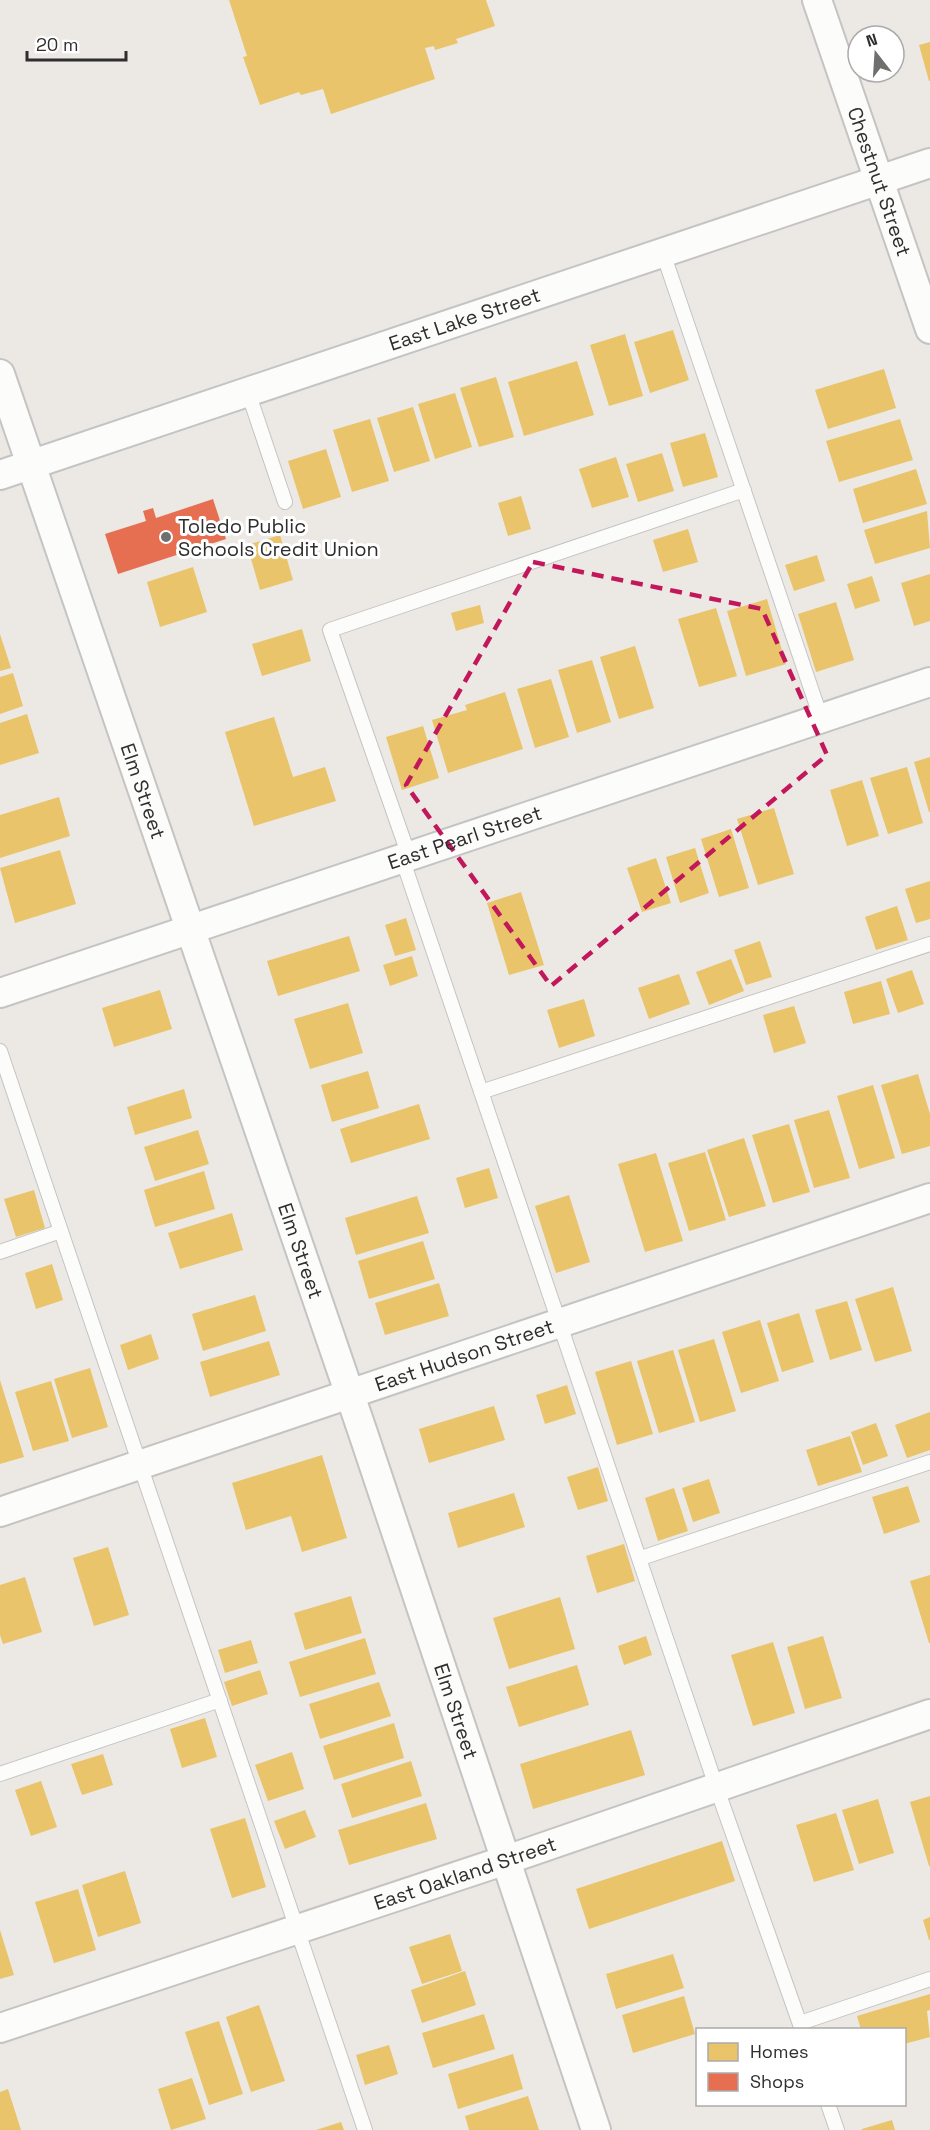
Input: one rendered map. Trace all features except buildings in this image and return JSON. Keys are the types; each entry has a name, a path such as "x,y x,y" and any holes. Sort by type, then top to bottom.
{"street":[{"name":"Chestnut Street","path":"817,0 930,329"},
{"name":"East Lake Street","path":"0,475 930,163"},
{"name":"Elm Street","path":"0,374 350,1392 596,2130"},
{"name":"East Pearl Street","path":"0,993 930,682"},
{"name":"East Hudson Street","path":"0,1512 930,1197"},
{"name":"East Oakland Street","path":"0,2028 506,1860 930,1714"}],"lane":[{"path":"663,253 821,718"},
{"path":"248,392 285,502"},
{"path":"744,490 330,630 481,1092 716,1786 801,2026 930,1979"},
{"path":"481,1092 930,944"},
{"path":"0,1052 365,2130"},
{"path":"0,1252 61,1231"},
{"path":"640,1558 930,1462"},
{"path":"0,1774 220,1700"},
{"path":"829,2106 837,2130"}],"highlighted area":[{"path":"533,562 762,609 827,755 551,986 406,785"}],"place":[{"name":"Toledo Public Schools Credit Union","path":"166,537"}]}
